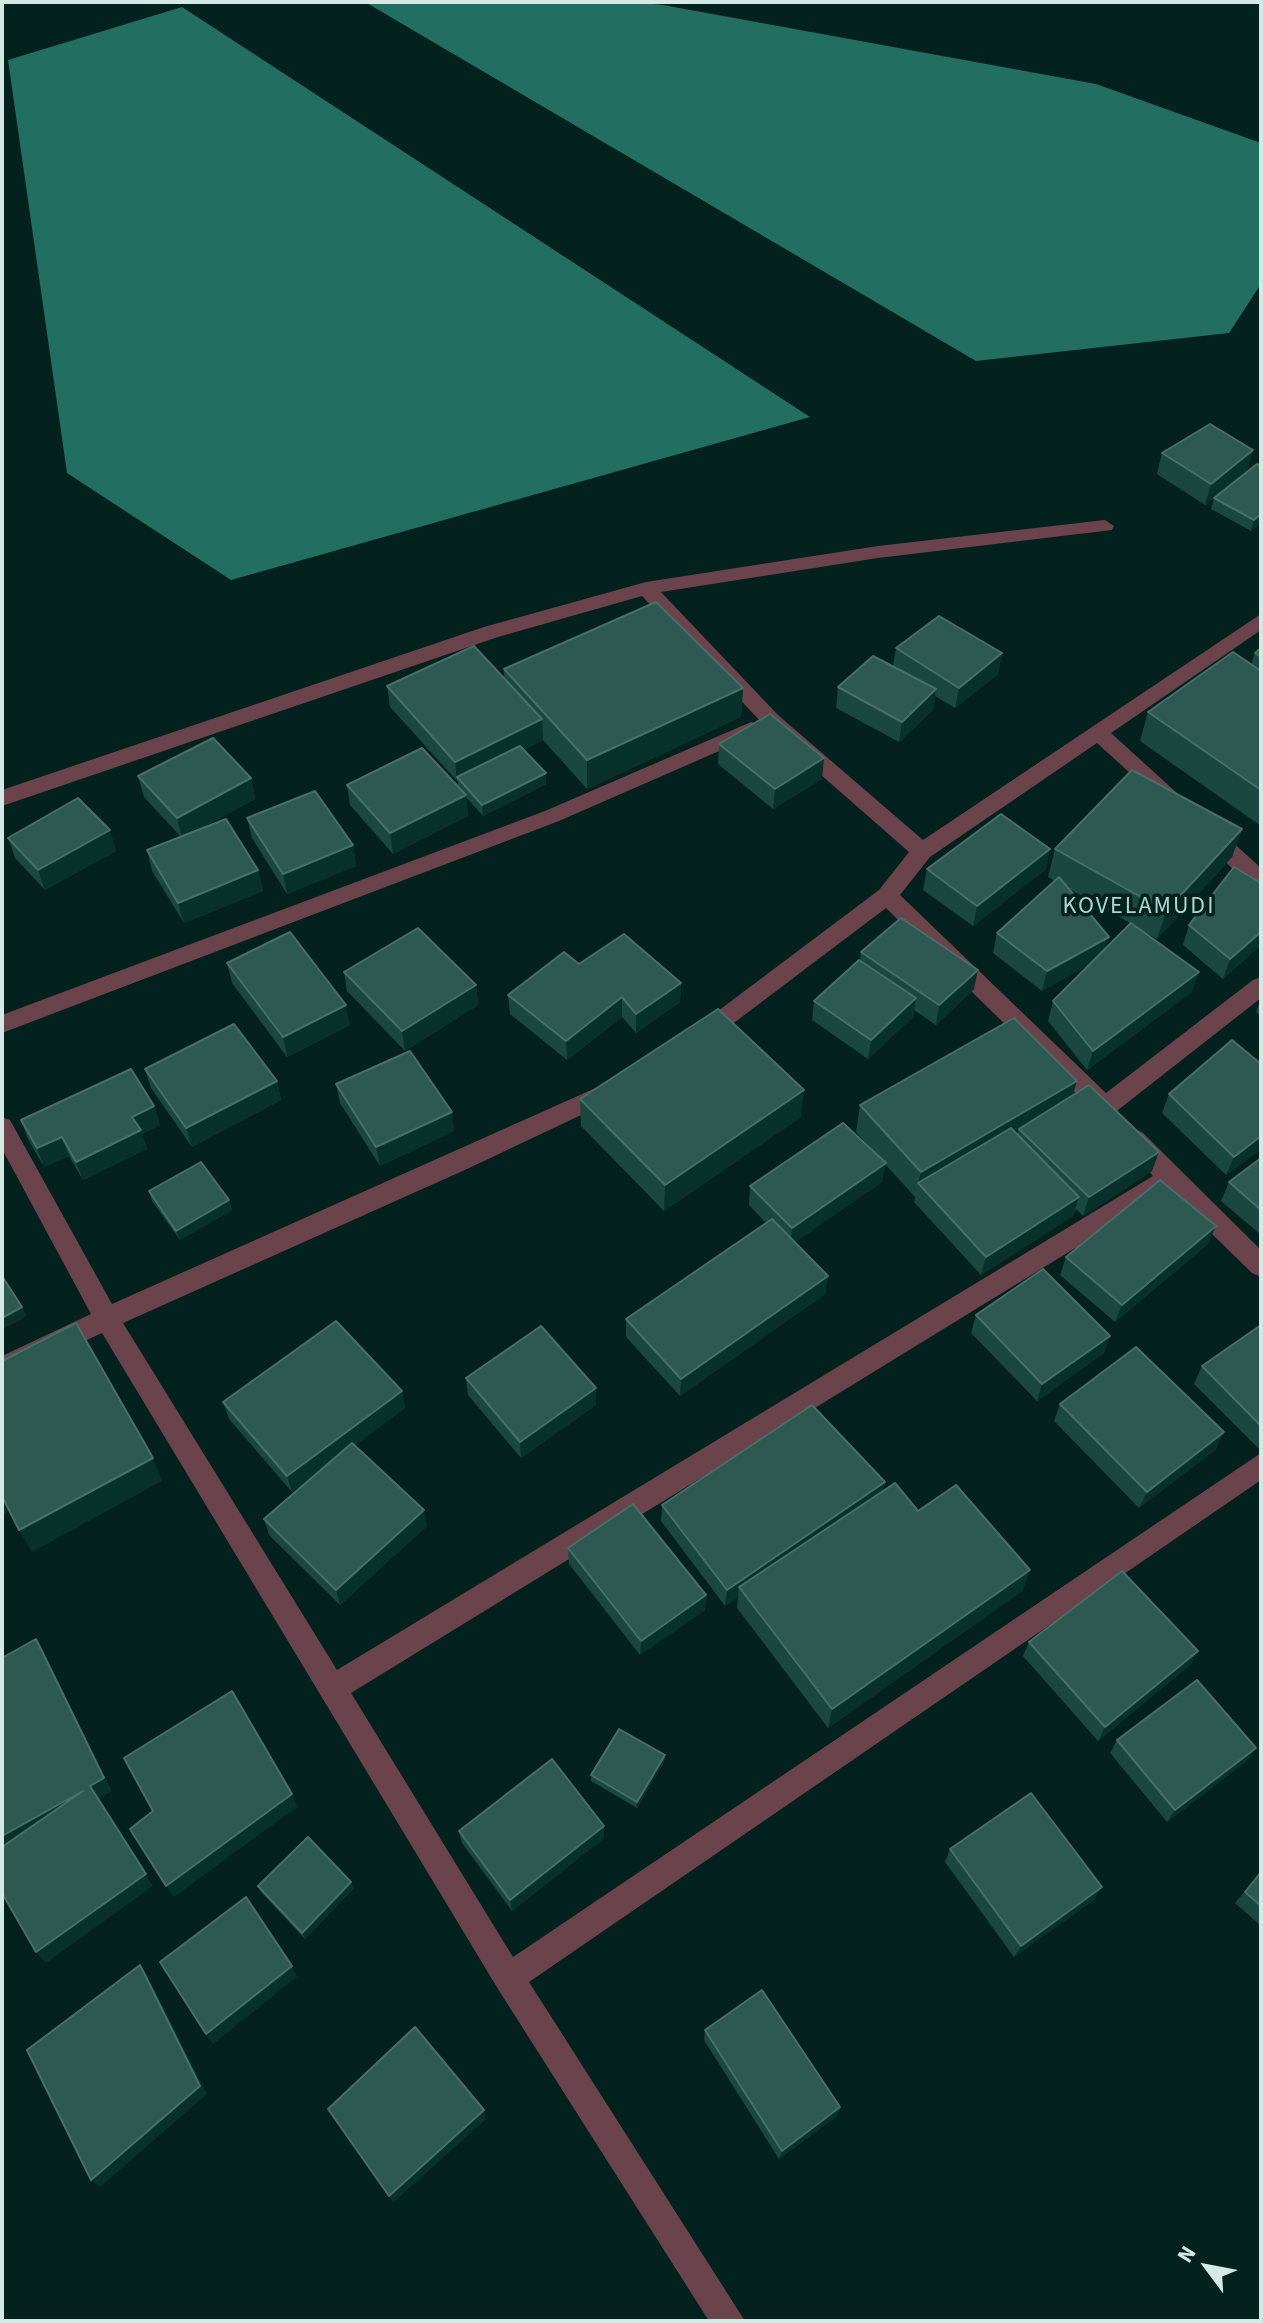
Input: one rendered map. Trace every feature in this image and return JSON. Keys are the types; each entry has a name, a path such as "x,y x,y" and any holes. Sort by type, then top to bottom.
{"street":[{"path":"2,798 491,632 646,588 864,554 1105,526"},
{"path":"646,588 771,720 922,851"},
{"path":"684,1046 721,1023 887,896 922,851 1261,621"},
{"path":"2,1024 552,816 771,720"},
{"path":"1099,733 1261,881"},
{"path":"887,896 1105,1107 1170,1178 1261,1266"},
{"path":"1105,1107 1261,986"},
{"path":"2,1368 106,1317 448,1168 609,1092 634,1076"},
{"path":"2,1127 106,1317 332,1689 509,1978 728,2321"},
{"path":"332,1689 1170,1178"},
{"path":"509,1978 1261,1465"}],"shaded area":[{"path":"365,2 634,2 663,5 1096,84 1261,143 1261,284 1229,333 976,361"},
{"path":"182,7 810,417 231,580 67,473 8,60"}],"building":[{"path":"1210,424 1253,450 1211,484 1162,453"},
{"path":"1257,464 1261,466 1261,514 1254,520 1214,498"},
{"path":"656,602 743,688 587,760 504,669"},
{"path":"939,616 1002,653 959,688 896,648"},
{"path":"474,646 542,719 455,762 387,686"},
{"path":"1233,652 1261,671 1261,790 1148,712"},
{"path":"873,656 936,689 902,722 838,687"},
{"path":"770,714 824,758 775,789 719,744"},
{"path":"213,738 251,778 177,818 138,776"},
{"path":"520,746 546,773 482,805 457,777"},
{"path":"422,748 466,795 390,833 347,785"},
{"path":"1132,770 1242,829 1166,911 1055,849"},
{"path":"315,791 353,845 283,874 247,818"},
{"path":"78,798 110,830 38,870 8,838"},
{"path":"1001,814 1050,849 977,906 927,869"},
{"path":"226,819 258,870 178,903 147,850"},
{"path":"1234,867 1261,883 1261,932 1230,959 1189,925"},
{"path":"1059,877 1109,937 1047,971 997,933"},
{"path":"901,918 978,970 939,1005 861,952"},
{"path":"1131,923 1199,972 1093,1051 1053,1001"},
{"path":"418,928 476,985 402,1031 344,972"},
{"path":"290,932 346,1005 283,1037 227,963"},
{"path":"624,934 681,983 636,1014 622,997 566,1041 508,995 564,952 579,964"},
{"path":"859,960 916,998 871,1040 814,1001"},
{"path":"718,1009 804,1090 665,1185 580,1099"},
{"path":"1014,1018 1077,1081 921,1172 860,1105"},
{"path":"234,1024 277,1081 186,1128 145,1069"},
{"path":"1232,1040 1261,1064 1261,1136 1234,1157 1169,1094"},
{"path":"410,1051 452,1112 376,1147 336,1084"},
{"path":"131,1069 154,1106 132,1117 141,1130 76,1162 62,1137 37,1148 21,1120"},
{"path":"1089,1085 1159,1152 1089,1197 1019,1129"},
{"path":"843,1123 886,1163 792,1228 750,1186"},
{"path":"1011,1128 1079,1197 986,1257 918,1183"},
{"path":"1261,1158 1261,1210 1229,1182"},
{"path":"201,1162 229,1200 176,1231 149,1191"},
{"path":"1160,1180 1216,1226 1122,1305 1066,1257"},
{"path":"772,1219 828,1276 681,1379 626,1319"},
{"path":"1043,1269 1110,1336 1042,1384 976,1315"},
{"path":"2,1276 22,1307 2,1318"},
{"path":"336,1321 402,1391 287,1476 223,1402"},
{"path":"76,1323 153,1458 19,1530 2,1496 2,1361"},
{"path":"1261,1325 1261,1426 1202,1366"},
{"path":"541,1326 596,1388 520,1442 466,1378"},
{"path":"1136,1347 1224,1432 1147,1492 1060,1404"},
{"path":"812,1405 885,1482 727,1590 662,1505"},
{"path":"352,1443 424,1510 336,1590 264,1519"},
{"path":"895,1483 918,1511 956,1485 1030,1570 832,1709 739,1587"},
{"path":"633,1504 706,1595 641,1641 568,1548"},
{"path":"1122,1571 1198,1651 1105,1727 1029,1642"},
{"path":"36,1639 104,1778 90,1786 146,1874 36,1952 2,1893 2,1847 83,1791 2,1836 2,1658"},
{"path":"1197,1680 1256,1748 1175,1810 1117,1740"},
{"path":"232,1691 292,1794 166,1886 130,1829 153,1811 124,1758"},
{"path":"619,1729 665,1755 637,1802 591,1775"},
{"path":"552,1759 604,1826 510,1900 459,1831"},
{"path":"1031,1793 1102,1887 1021,1946 950,1849"},
{"path":"308,1837 351,1882 302,1933 258,1886"},
{"path":"1261,1872 1261,1906 1245,1892"},
{"path":"246,1897 292,1966 206,2034 160,1962"},
{"path":"140,1965 200,2086 91,2180 27,2050"},
{"path":"762,1990 840,2107 782,2151 705,2030"},
{"path":"415,2027 484,2110 389,2196 328,2109"}],"district":[{"name":"KOVELAMUDI","path":"1139,908"}]}
